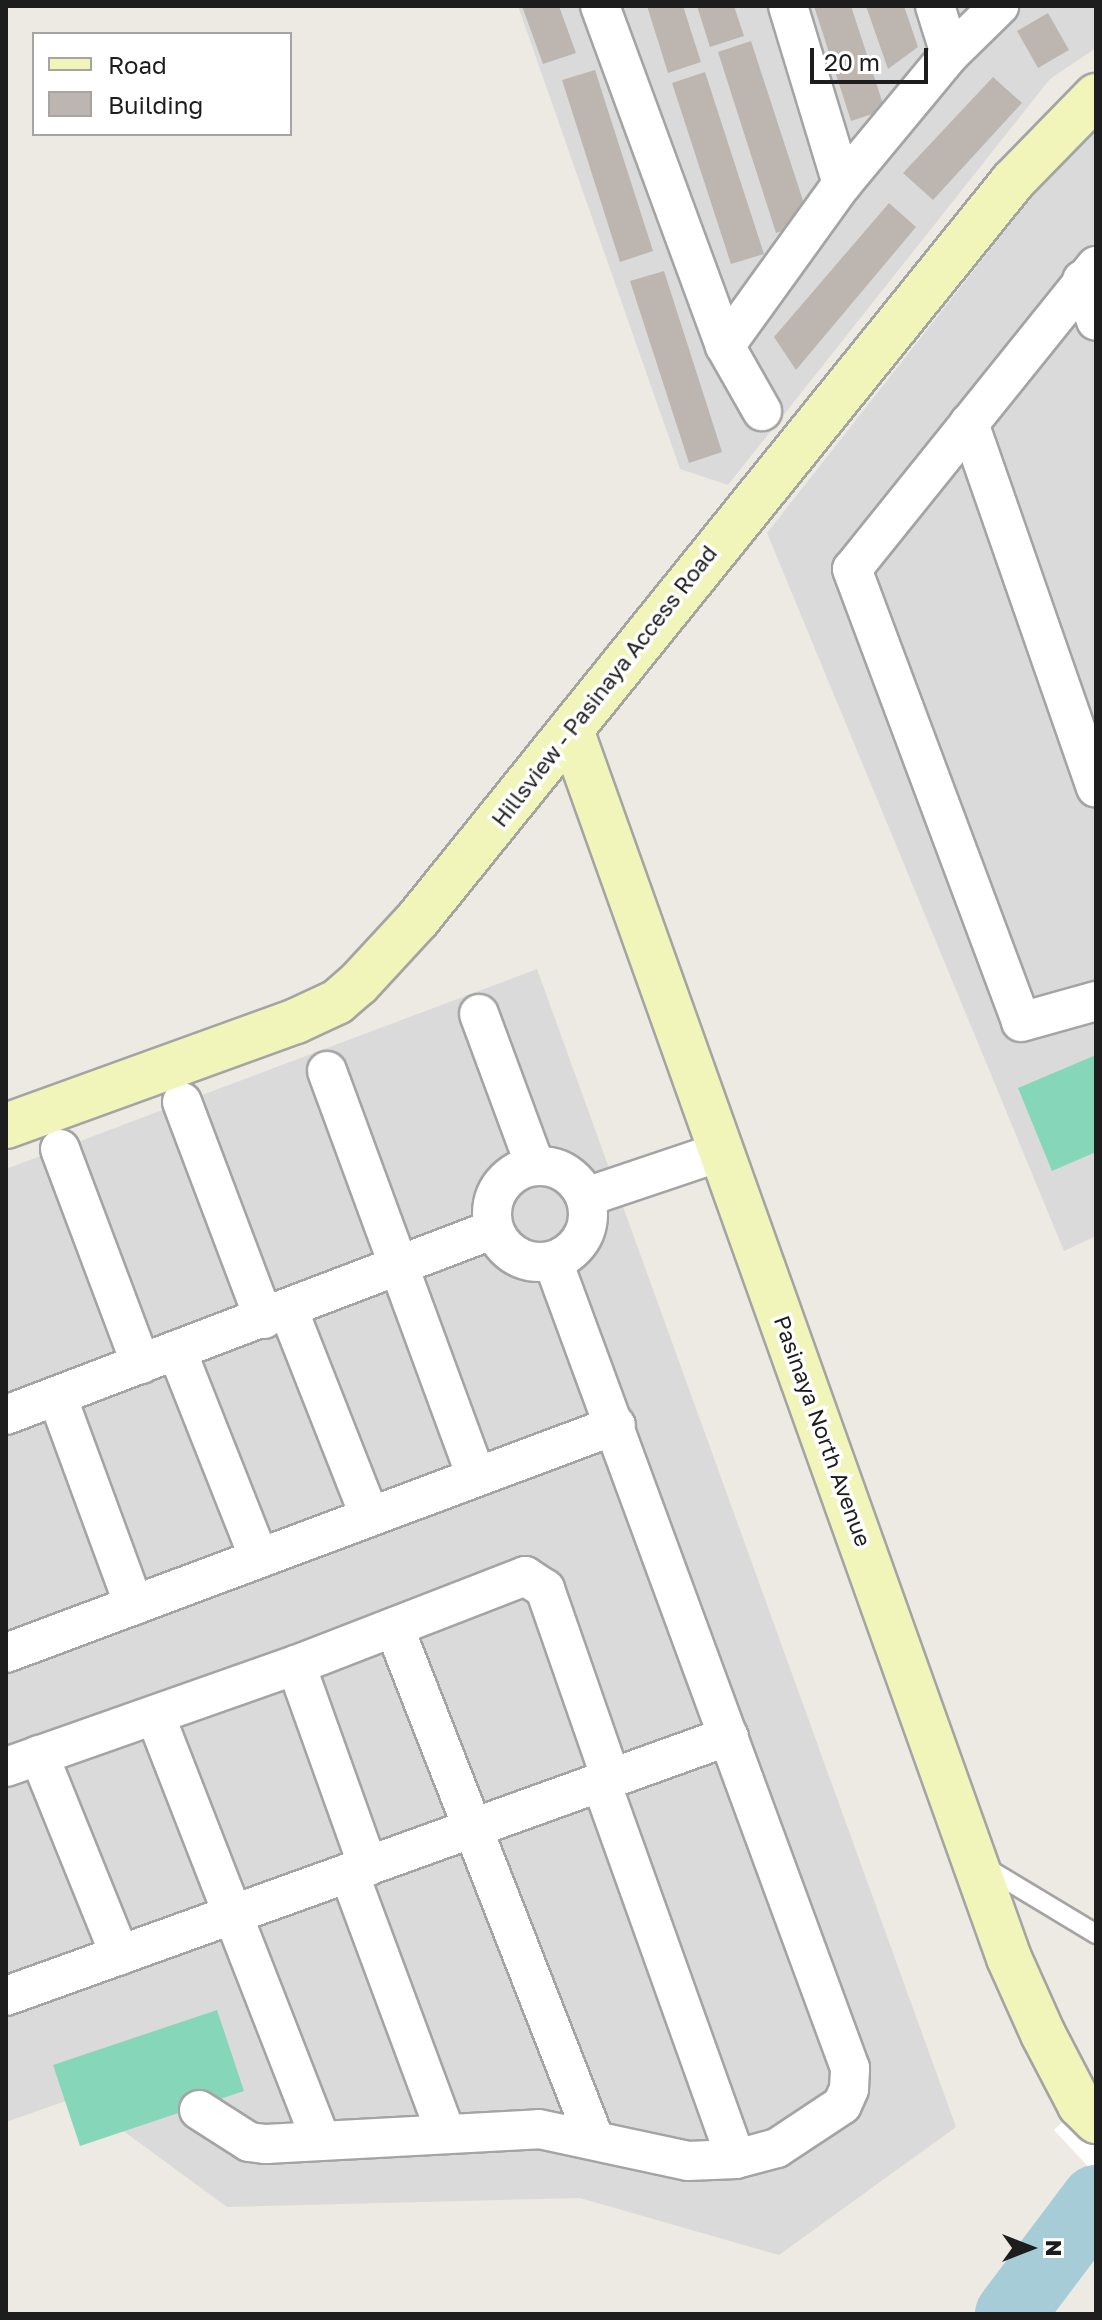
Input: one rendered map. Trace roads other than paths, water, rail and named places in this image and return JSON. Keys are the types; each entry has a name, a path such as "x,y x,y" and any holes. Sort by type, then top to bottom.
{"street":[{"path":"600,6 725,346 762,411"},
{"path":"788,6 842,184"},
{"path":"935,6 950,54"},
{"path":"725,346 842,184 950,54 999,6"},
{"name":"Hillsview - Pasinaya Access Road","path":"6,1126 221,1050 337,1002 418,919 742,511 1013,181 1096,96"},
{"path":"1089,273 1096,321"},
{"path":"1089,273 852,569 1021,1022 1096,1001"},
{"path":"969,423 1096,787"},
{"name":"Pasinaya North Avenue","path":"571,730 1009,1958 1088,2113"},
{"path":"479,1014 535,1165"},
{"path":"327,1071 476,1475"},
{"path":"182,1102 369,1515"},
{"path":"60,1149 141,1364"},
{"path":"586,1197 723,1151"},
{"path":"535,1165 567,1172 586,1197 588,1221 579,1243 553,1261 539,1263 511,1253 494,1229 494,1203 505,1180 535,1165"},
{"path":"9,1404 57,1396 494,1229"},
{"path":"199,2110 249,2142 539,2129 594,2138 667,2159 736,2159 777,2148 842,2105 850,2068 616,1425 553,1261"},
{"path":"177,1351 259,1558"},
{"path":"57,1396 134,1605"},
{"path":"6,1653 616,1425"},
{"path":"120,1955 22,1761 296,1665 525,1576 536,1579 545,1589 606,1780 736,2159"},
{"path":"394,1627 470,1829 594,2138"},
{"path":"296,1665 358,1869 446,2134"},
{"path":"155,1715 320,2139"},
{"path":"6,1996 729,1736"}],"lane":[{"path":"976,1861 1096,1934"}],"waterway":[{"path":"1010,2314 1096,2200"}]}
